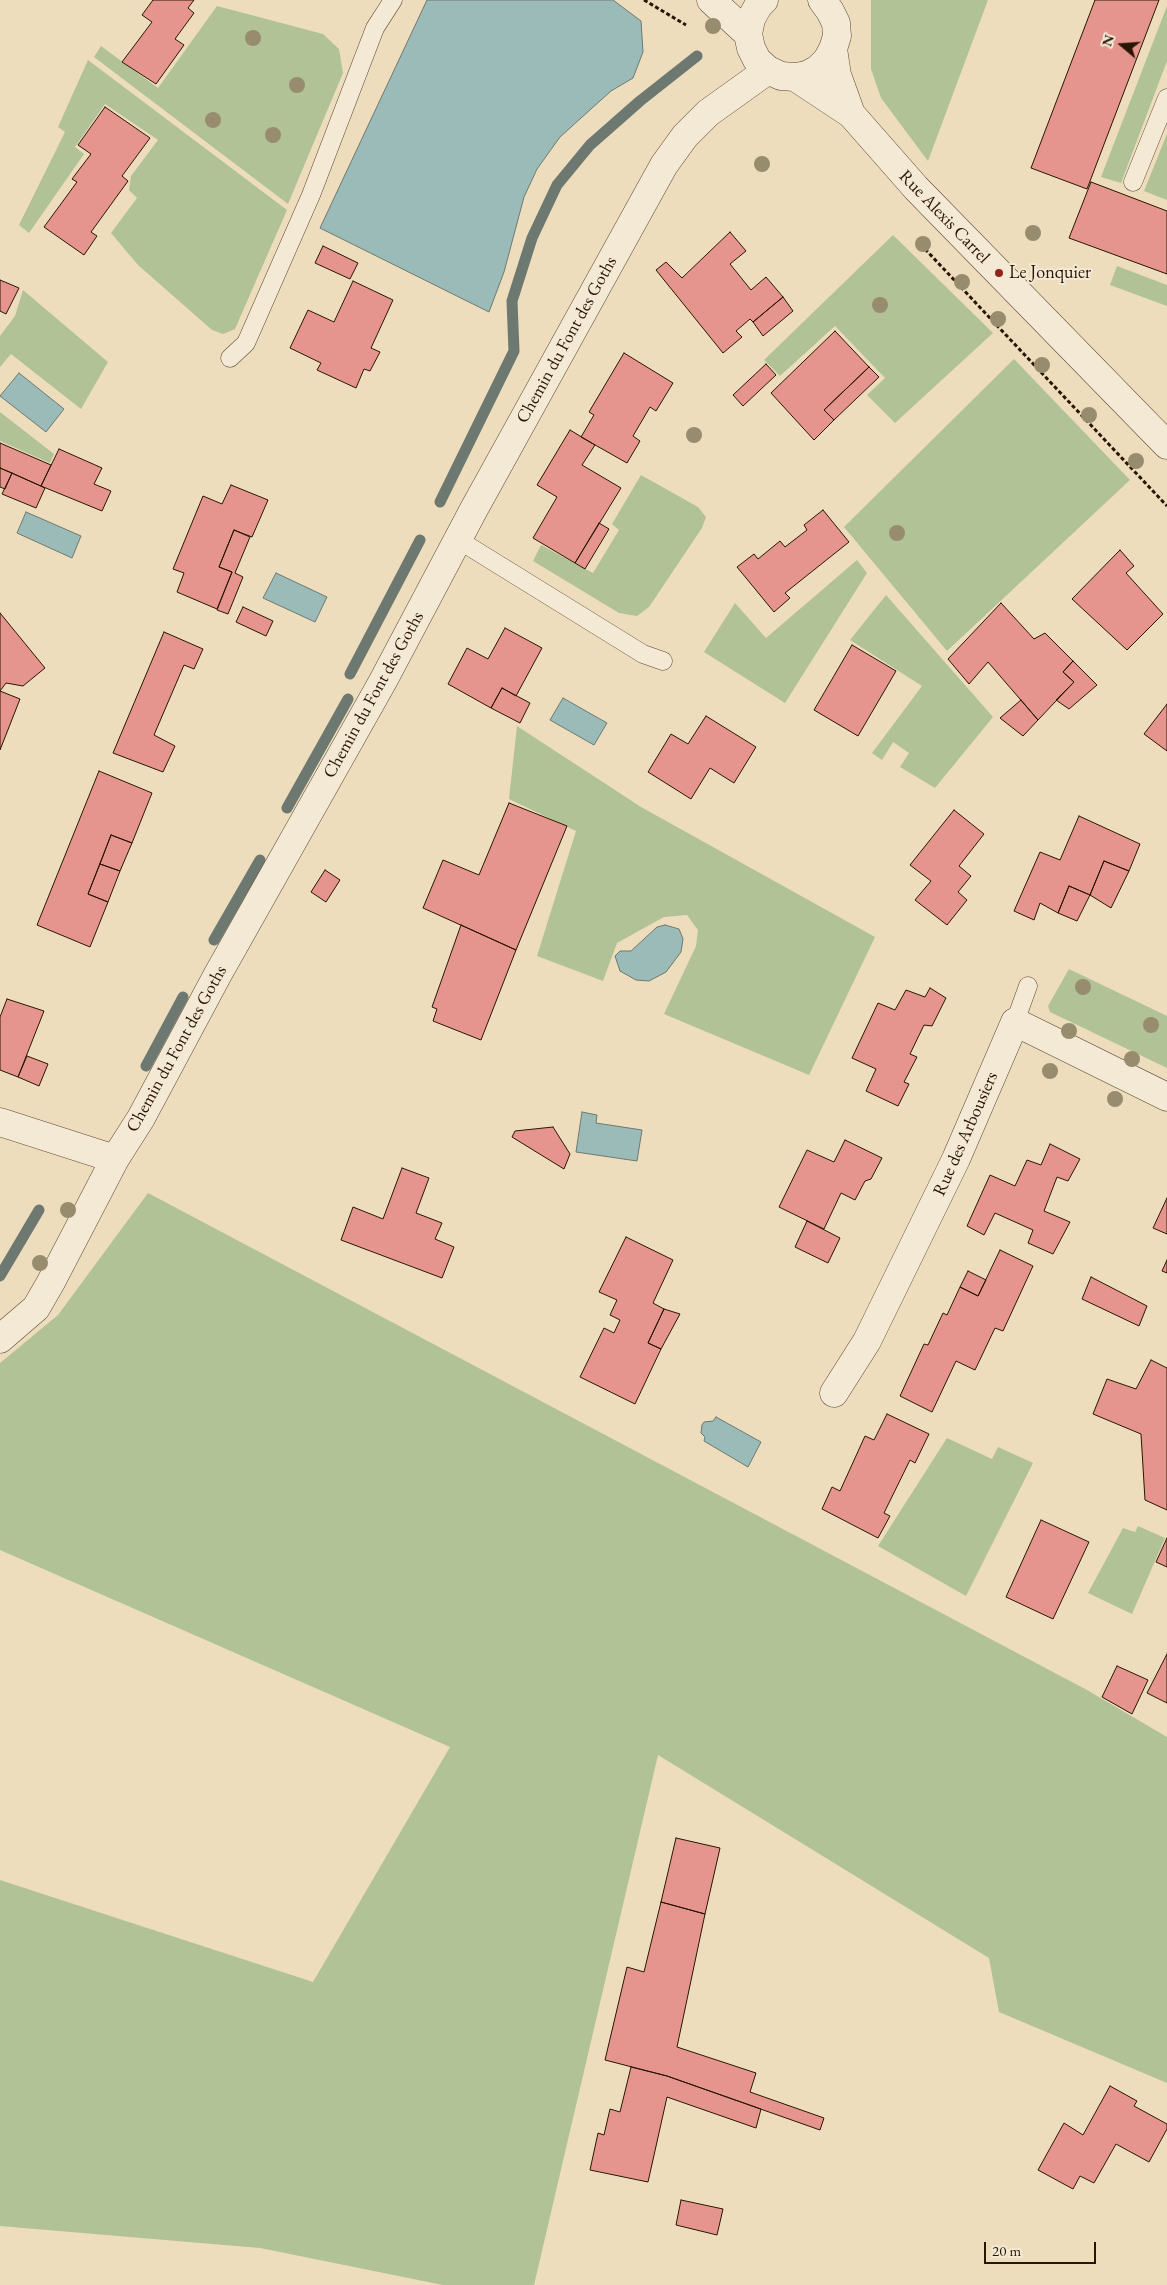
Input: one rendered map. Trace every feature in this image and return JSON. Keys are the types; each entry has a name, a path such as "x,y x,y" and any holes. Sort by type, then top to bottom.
{"street":[{"path":"711,0 748,34"},
{"path":"764,0 750,19 748,34 750,48 757,60 768,70"},
{"name":"Rue Alexis Carrel","path":"828,4 836,23 833,50 837,75 851,114"},
{"path":"795,77 807,75 818,69 833,50"},
{"name":"Rue Alexis Carrel","path":"768,70 781,76 795,77 851,114 916,188 1167,445"},
{"name":"Chemin du Font des Goths","path":"0,1339 36,1308 115,1158 141,1118 218,974 383,682 457,540 664,165 685,136 708,113 768,70"},
{"path":"1015,1022 1167,1097"},
{"name":"Rue des Arbousiers","path":"834,1393 868,1341 956,1160 1015,1022"},
{"path":"0,1122 115,1158"}],"lane":[{"path":"230,358 246,343 312,195 375,28 393,0"},
{"path":"1133,182 1167,98"},
{"path":"457,540 643,654 663,661"},
{"path":"1015,1022 1028,986"}],"path":[{"path":"644,0 690,27"},
{"path":"924,248 1167,506"}],"green space":[{"path":"871,0 988,0 928,161 881,98 871,69"},
{"path":"217,6 323,34 339,49 343,73 288,204 94,57 101,46 158,88"},
{"path":"1167,6 1167,61 1121,183 1101,177"},
{"path":"88,60 287,210 235,329 223,334 212,330 138,265 111,233 137,198 129,190 131,176 158,140 105,104 75,147 84,154 29,233 19,225 65,132 58,127"},
{"path":"1167,134 1167,200 1144,191"},
{"path":"893,235 993,333 895,423 867,395 885,378 835,326 780,376 764,360"},
{"path":"1117,266 1167,285 1167,306 1110,285"},
{"path":"23,290 108,362 81,409 11,354 0,367 0,336 15,316"},
{"path":"1014,359 1130,480 947,651 844,527"},
{"path":"0,412 54,454 50,463 0,441"},
{"path":"641,475 698,507 706,517 702,528 649,607 637,616 619,613 533,561 541,545 593,573 619,530 612,524"},
{"path":"857,560 867,573 785,703 704,652 735,603 766,638"},
{"path":"886,595 993,717 935,788 900,767 909,753 893,742 882,760 872,753 922,686 850,640"},
{"path":"517,726 641,807 875,937 809,1075 664,1014 696,946 698,930 687,915 664,917 617,943 603,981 537,956 576,831 509,799"},
{"path":"1069,969 1167,1016 1167,1068 1050,1012 1048,1006"},
{"path":"148,1193 1087,1690 1167,1737 1167,2083 999,2012 989,1958 658,1755 534,2285 443,2285 260,2248 0,2226 0,1880 313,1982 450,1747 0,1550 0,1363 58,1315"},
{"path":"947,1438 992,1459 998,1447 1033,1463 966,1596 878,1546"},
{"path":"1138,1526 1165,1538 1132,1614 1088,1593 1123,1528 1135,1532"}],"water":[{"path":"427,0 613,0 641,21 643,52 633,78 611,91 560,137 537,169 524,197 504,272 489,312 320,228"},
{"path":"19,373 64,409 46,432 0,396"},
{"path":"26,512 81,536 72,558 17,533"},
{"path":"276,573 327,597 315,622 263,598"},
{"path":"563,698 607,723 594,745 550,720"},
{"path":"665,925 679,929 683,939 681,952 666,972 649,981 636,980 620,971 615,956 620,951 631,951 657,927"},
{"path":"582,1112 597,1115 596,1123 642,1130 637,1161 576,1152"},
{"path":"716,1417 761,1442 748,1467 704,1441 705,1437 701,1433 702,1425 704,1422 713,1421"}],"building":[{"path":"153,0 194,0 188,8 194,13 175,39 184,45 156,84 122,62 152,22 142,15"},
{"path":"1095,0 1159,0 1087,189 1031,168"},
{"path":"105,107 150,138 122,176 128,181 91,232 97,236 84,255 44,227 77,182 72,179 91,154 78,145"},
{"path":"1091,182 1167,211 1167,274 1069,238"},
{"path":"730,232 746,251 730,264 751,290 766,277 783,297 753,322 750,319 736,331 742,337 723,353 656,270 666,262 682,278"},
{"path":"323,246 358,263 350,279 315,263"},
{"path":"0,280 19,288 6,314 0,311"},
{"path":"353,281 393,300 371,348 380,352 370,371 364,369 356,388 317,370 321,363 290,348 308,310 334,322"},
{"path":"783,297 793,311 763,336 753,322"},
{"path":"835,331 869,367 824,410 834,420 814,440 771,393"},
{"path":"624,353 673,383 656,411 650,407 633,436 640,441 627,463 581,437 594,415 589,412"},
{"path":"766,364 776,375 743,406 733,395"},
{"path":"869,367 879,377 834,420 824,410"},
{"path":"570,430 595,445 582,465 621,488 575,563 533,538 557,497 537,485"},
{"path":"0,443 51,465 41,486 0,468"},
{"path":"59,449 102,468 94,484 111,491 102,511 41,486"},
{"path":"0,468 12,473 5,489 0,487"},
{"path":"12,473 45,488 36,508 2,494"},
{"path":"231,485 268,500 252,537 234,530 219,567 232,572 217,609 177,592 184,573 173,569 203,496 222,504"},
{"path":"823,510 849,542 785,593 790,598 774,612 737,567 754,554 758,559 780,541 785,547 807,530 804,525"},
{"path":"599,523 609,529 585,569 575,563"},
{"path":"234,530 250,537 235,573 243,577 228,614 217,610 232,572 219,567"},
{"path":"1120,550 1134,566 1126,573 1163,614 1127,650 1072,599"},
{"path":"1001,603 1034,639 1045,633 1073,661 1063,672 1074,682 1038,720 988,662 969,684 948,659"},
{"path":"243,607 273,621 266,636 236,622"},
{"path":"0,613 45,668 23,686 6,683 0,691"},
{"path":"505,628 542,648 516,696 502,688 491,708 448,684 467,648 488,659"},
{"path":"164,632 203,649 194,669 184,665 154,735 175,746 163,772 113,753"},
{"path":"852,645 896,671 858,736 814,710"},
{"path":"1073,661 1097,685 1069,709 1056,700 1074,682 1063,672"},
{"path":"502,688 530,703 520,723 491,708"},
{"path":"0,691 20,699 0,750"},
{"path":"1021,700 1038,720 1023,736 1000,718"},
{"path":"1167,704 1167,751 1144,734"},
{"path":"706,716 756,747 734,783 710,768 691,799 648,772 671,734 688,744"},
{"path":"99,771 152,793 132,843 111,835 88,894 108,902 90,947 37,925"},
{"path":"509,803 567,826 516,950 423,908 443,860 479,875"},
{"path":"954,810 984,834 959,866 971,876 958,892 967,900 947,925 915,900 931,881 910,865"},
{"path":"1079,816 1140,844 1129,871 1104,861 1090,895 1069,886 1058,913 1040,903 1034,920 1014,911 1040,852 1060,860"},
{"path":"111,835 132,843 120,871 100,864"},
{"path":"1104,861 1129,871 1111,908 1090,895"},
{"path":"100,864 120,871 108,902 88,894"},
{"path":"325,870 340,880 326,902 311,892"},
{"path":"1069,886 1090,895 1077,921 1058,913"},
{"path":"461,925 516,950 481,1040 433,1021 437,1009 432,1007"},
{"path":"930,988 946,998 932,1026 924,1025 910,1054 917,1057 904,1082 909,1084 898,1106 866,1091 876,1069 852,1058 878,1003 895,1010 906,990 925,997"},
{"path":"7,999 44,1011 18,1077 0,1070 0,1017"},
{"path":"27,1056 48,1064 39,1086 18,1077"},
{"path":"553,1127 570,1154 564,1169 512,1137 515,1131"},
{"path":"845,1140 882,1158 871,1179 865,1181 855,1200 841,1193 824,1229 779,1207 807,1150 834,1162"},
{"path":"1050,1144 1080,1159 1068,1181 1057,1177 1044,1211 1070,1222 1053,1254 1028,1243 1033,1230 995,1213 984,1235 967,1226 990,1175 1015,1186 1027,1160 1041,1165"},
{"path":"402,1168 429,1178 416,1213 442,1223 435,1239 454,1247 442,1278 341,1240 353,1207 383,1219"},
{"path":"1167,1198 1167,1234 1153,1228"},
{"path":"807,1221 840,1238 828,1263 795,1247"},
{"path":"626,1237 673,1260 653,1303 664,1309 648,1343 661,1349 635,1404 580,1377 604,1328 614,1333 620,1320 610,1315 617,1300 599,1292"},
{"path":"1000,1250 1033,1266 1003,1331 995,1328 975,1370 956,1361 932,1412 900,1396 924,1344 928,1345 943,1313 947,1315 960,1287 978,1296"},
{"path":"1167,1260 1167,1273 1162,1271"},
{"path":"968,1271 986,1280 978,1296 960,1287"},
{"path":"1091,1277 1147,1306 1139,1326 1082,1299"},
{"path":"664,1309 680,1314 661,1349 648,1343"},
{"path":"1151,1360 1167,1368 1167,1510 1145,1500 1141,1434 1093,1414 1107,1379 1136,1389"},
{"path":"887,1414 929,1434 915,1463 910,1460 884,1513 890,1516 878,1538 822,1509 832,1487 840,1491 865,1436 874,1440"},
{"path":"1041,1520 1089,1542 1053,1619 1006,1597"},
{"path":"1167,1538 1167,1567 1156,1562"},
{"path":"1167,1654 1167,1703 1147,1693"},
{"path":"1117,1666 1148,1680 1132,1714 1102,1697"},
{"path":"676,1838 720,1848 705,1914 661,1902"},
{"path":"661,1902 705,1914 677,2047 756,2073 750,2092 824,2118 820,2130 667,2076 605,2060 627,1967 644,1972"},
{"path":"631,2067 667,2076 761,2109 756,2128 667,2097 648,2182 590,2170 598,2133 604,2135 610,2109 620,2112"},
{"path":"1110,2086 1137,2101 1134,2106 1167,2124 1167,2129 1149,2162 1116,2144 1094,2183 1080,2176 1073,2189 1038,2170 1064,2123 1083,2135"},
{"path":"681,2200 723,2209 717,2235 676,2225"}],"waterway":[{"path":"440,502 514,351 512,301 532,238 557,185 590,145 640,101 697,56"},
{"path":"350,674 420,540"},
{"path":"287,808 348,699"},
{"path":"214,940 260,860"},
{"path":"146,1066 183,997"},
{"path":"0,1276 39,1210"}],"place":[{"name":"Le Jonquier","path":"999,273"}]}
